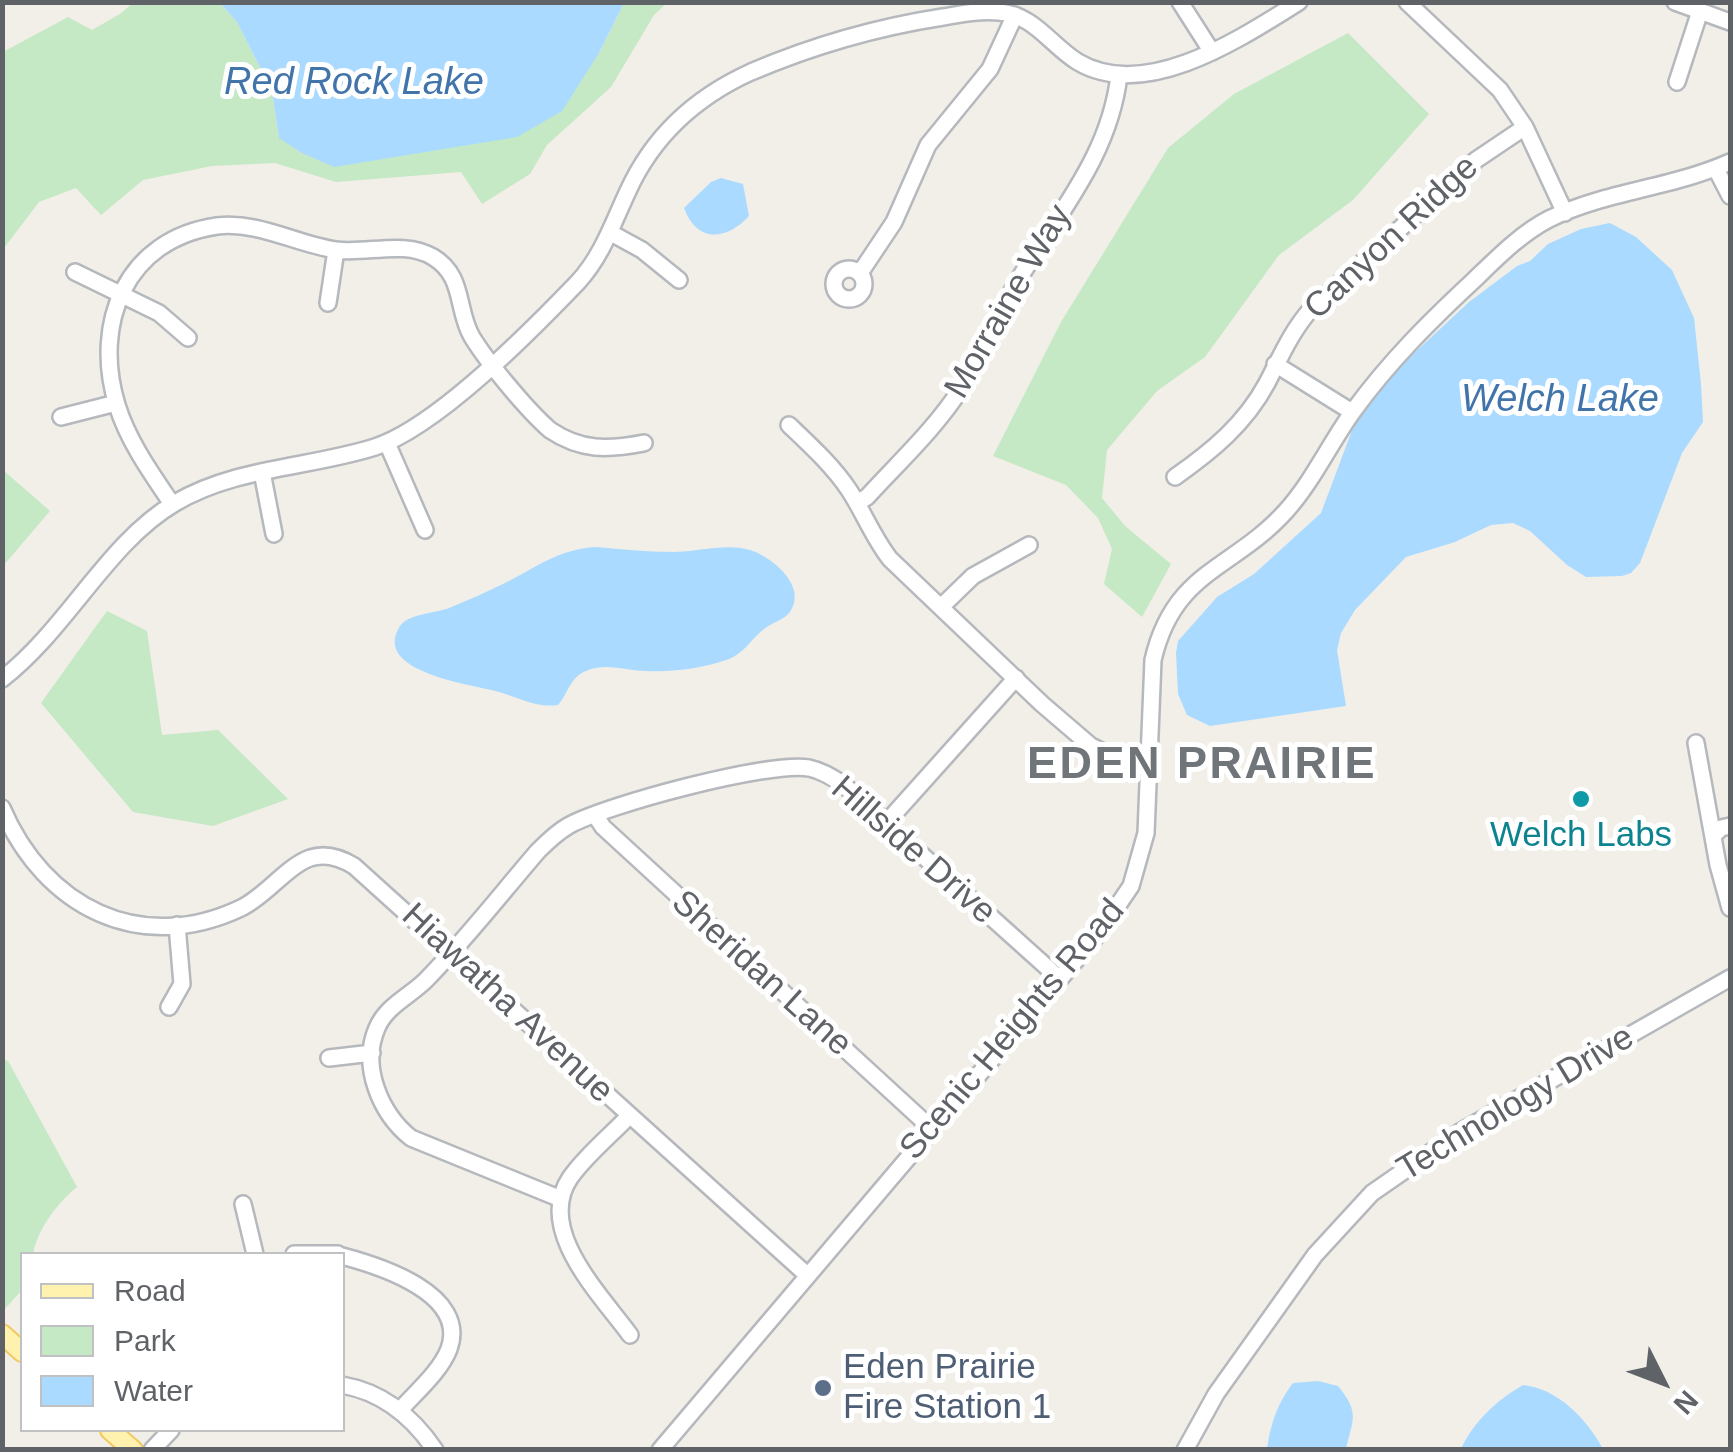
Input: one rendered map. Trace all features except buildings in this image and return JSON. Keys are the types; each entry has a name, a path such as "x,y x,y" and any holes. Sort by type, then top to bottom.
{"main road":[{"path":"112,1432 133,1450"}],"street":[{"path":"1180,2 1212,52"},
{"path":"2,679 46,640 126,544 172,504 209,487 387,442 420,424 494,363 589,270 643,162 680,118 728,84 784,60 882,28 974,12 1015,12 1077,61 1118,75 1150,73 1212,52 1299,2"},
{"path":"1408,2 1500,90 1525,127 1565,213"},
{"path":"1675,2 1730,22"},
{"path":"1677,82 1700,11"},
{"path":"860,273 894,222 928,145 990,69 1015,12"},
{"path":"776,42 784,60"},
{"name":"Morraine Way","path":"857,503 932,426 961,388 1014,288 1101,148 1112,119 1118,75"},
{"name":"Canyon Ridge","path":"1175,477 1205,456 1240,423 1291,334 1311,308 1476,160 1525,127"},
{"path":"1723,166 1730,196"},
{"name":"Scenic Heights Road","path":"660,1450 1115,913 1135,876 1149,812 1153,660 1158,637 1171,611 1204,574 1286,510 1383,371 1428,324 1529,232 1586,204 1723,166"},
{"path":"172,504 134,445 116,403 109,340 120,293 139,266 175,239 219,226 262,230 336,250 402,248 434,258 455,280 470,333 540,421 564,440 594,448 644,444"},
{"path":"610,233 642,250 679,280"},
{"path":"328,303 336,250"},
{"path":"75,272 159,313 188,338"},
{"path":"1275,364 1352,412"},
{"path":"62,417 116,403"},
{"path":"789,425 834,470 890,559 1058,718 1100,752 1118,759 1148,760"},
{"path":"387,442 426,530"},
{"path":"262,472 274,534"},
{"path":"942,606 973,576 1029,545"},
{"path":"886,823 1016,678"},
{"path":"1696,743 1730,908"},
{"name":"Hillside Drive","path":"372,1054 378,1025 386,1014 452,952 538,851 567,827 648,797 781,768 798,767 831,776 1060,980"},
{"name":"Hiawatha Avenue","path":"2,808 22,850 69,898 92,911 143,925 177,926 222,916 269,891 310,858 343,860 367,876 452,952 808,1276"},
{"name":"Sheridan Lane","path":"595,815 603,828 688,908 932,1129"},
{"path":"1714,836 1720,828 1730,826"},
{"path":"1714,836 1730,842"},
{"path":"169,1007 182,984 177,926"},
{"name":"Technology Drive","path":"1184,1450 1225,1380 1315,1255 1372,1194 1460,1132 1730,978"},
{"path":"329,1058 372,1054 378,1095 397,1127 411,1138 562,1199"},
{"path":"629,1116 576,1172 562,1199 560,1221 571,1253 630,1335"},
{"path":"243,1204 255,1252"},
{"path":"345,1257 419,1286 438,1301 451,1324 452,1338 441,1363 400,1410"},
{"path":"345,1385 374,1394 400,1410 435,1450"}],"green space":[{"path":"133,3 220,3 237,22 272,91 279,138 599,53 624,3 667,3 654,15 611,87 547,145 530,174 482,204 461,172 336,182 275,163 212,166 143,180 101,215 76,188 39,202 4,248 3,260 3,52 68,17 92,30"},
{"path":"1348,33 1429,114 1353,200 1279,255 1205,357 1157,391 1107,450 1102,498 1125,526 1171,564 1142,617 1104,584 1112,549 1098,518 1066,485 993,456 1061,322 1168,148 1234,94"},
{"path":"3,470 50,511 2,566"},
{"path":"107,611 147,631 162,735 218,730 288,799 213,826 133,812 41,703"},
{"path":"3,1059 8,1061 77,1187 49,1217 34,1252 20,1252 20,1292 3,1311"}],"water":[{"name":"Red Rock Lake","path":"220,3 624,3 599,53 562,111 517,137 334,167 279,138 272,91 237,22"},
{"path":"721,178 743,184 749,216 722,234 704,233 696,228 684,208 711,182"},
{"name":"Welch Lake","path":"1610,223 1636,237 1672,270 1694,318 1701,384 1703,422 1682,453 1640,563 1622,576 1586,577 1530,531 1513,523 1491,525 1455,542 1406,557 1355,610 1341,633 1337,650 1346,706 1210,726 1187,715 1178,694 1178,641 1217,597 1254,574 1321,513 1369,395 1469,302 1517,266 1530,261 1548,244 1581,229"},
{"path":"596,547 663,552 750,550 785,574 794,592 794,602 787,615 730,659 676,670 594,668 576,677 558,705 535,704 430,674 400,655 395,642 400,626 409,619 449,608 559,555"},
{"path":"1318,1381 1338,1386 1350,1403 1353,1416 1346,1449 1267,1449 1275,1414 1293,1383"},
{"path":"1523,1385 1548,1392 1570,1407 1603,1449 1461,1449 1487,1412"}],"place":[{"name":"Welch Labs","path":"1581,799"},
{"name":"Eden Prairie Fire Station 1","path":"823,1388"}],"district":[{"name":"EDEN PRAIRIE","path":"1202,766"}]}
